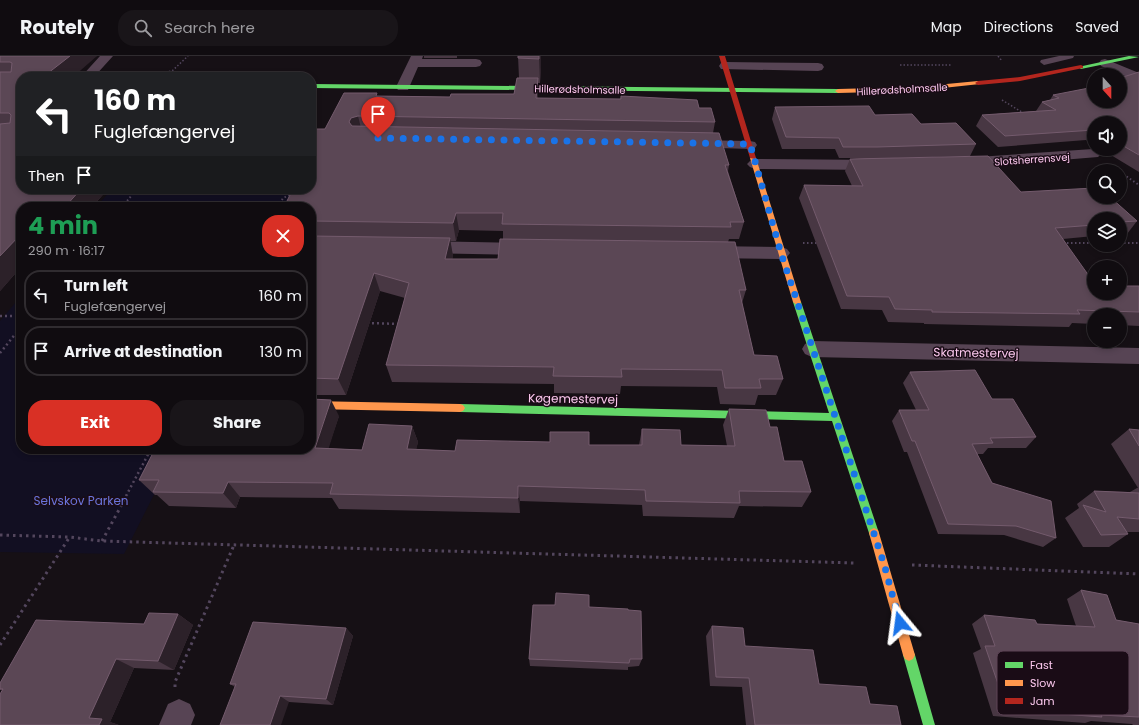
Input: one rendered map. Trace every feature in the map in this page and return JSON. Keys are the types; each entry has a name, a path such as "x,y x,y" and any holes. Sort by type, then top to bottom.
{"street":[{"path":"92,72 107,56"},
{"name":"Hillerødsholmsalle","path":"316,86 733,91 915,90 976,84 1056,73 1138,56"},
{"path":"403,87 415,59 476,64"},
{"path":"818,67 724,61 812,350 884,564 929,725"},
{"path":"1105,63 1139,78"},
{"path":"679,143 750,144"},
{"name":"Slotsherrensvej","path":"948,163 1087,154"},
{"path":"755,164 895,165"},
{"path":"407,247 550,249"},
{"path":"686,251 780,248"},
{"name":"Skatmestervej","path":"812,350 1139,356"},
{"name":"Køgemestervej","path":"316,406 834,417"}],"lane":[{"path":"1041,59 1070,56"},
{"path":"1041,59 1056,73"}],"path":[{"path":"165,72 172,71 188,56"},
{"path":"113,71 136,72"},
{"path":"976,84 1028,115"},
{"path":"1096,156 1107,164"},
{"path":"1127,177 1139,185"},
{"path":"126,202 133,194"},
{"path":"281,202 283,198 291,194"},
{"path":"780,248 826,243"},
{"path":"1062,243 1087,243"},
{"path":"1127,243 1139,243"},
{"path":"0,316 16,316"},
{"path":"367,323 406,324"},
{"path":"0,353 16,333"},
{"path":"102,541 148,454"},
{"path":"0,534 69,537 102,541 884,564 1139,574"},
{"path":"0,645 69,537"},
{"path":"177,720 175,682 234,545"}],"green space":[{"path":"108,194 304,194 300,202 100,202"},
{"name":"Selvskov Parken","path":"16,302 16,454 174,454 124,554 0,552 0,321"}],"building":[{"path":"0,56 70,56 49,72 16,72 16,194 77,194 69,202 16,202 16,239 0,256 0,124 10,123 11,115 9,113 0,113 0,72 11,72 12,63 0,62"},
{"path":"518,56 539,56 539,59 518,58"},
{"path":"1139,72 1139,155 1127,148 1127,116 1087,116 1087,130 1005,136 982,115 1056,110 1042,102 1059,98 1053,95 1087,88 1087,108 1127,108 1127,76"},
{"path":"517,78 538,78 536,98 621,99 621,96 697,100 699,108 711,108 715,122 358,116 351,118 349,122 352,126 719,133 729,165 725,165 744,222 730,222 731,227 502,224 503,213 456,213 453,223 316,221 316,202 286,202 290,194 316,194 316,129 325,129 344,93 377,93 376,96 450,97 451,94 514,94"},
{"path":"869,106 875,115 912,114 921,124 956,123 976,144 843,147 839,138 786,137 775,107"},
{"path":"988,156 1021,192 1087,188 1087,204 1118,204 1127,212 1087,212 1087,226 1055,228 1087,273 1087,300 1127,300 1127,286 1139,286 1139,312 1127,312 1127,308 1087,308 1087,310 1077,310 1080,314 932,312 932,310 895,309 889,297 847,296 804,185 863,186 850,159"},
{"path":"1127,212 1137,221 1127,222"},
{"path":"316,236 450,238 445,259 498,259 500,239 735,242 746,290 739,290 754,355 777,356 783,379 759,379 761,388 725,388 722,370 621,369 622,377 553,376 554,367 386,365 409,283 374,273 338,379 316,378"},
{"path":"975,370 992,399 1013,399 1036,437 990,438 993,443 972,444 992,483 1051,501 1056,538 1016,526 948,524 915,441 912,441 899,410 929,410 910,372"},
{"path":"316,399 331,400 316,445"},
{"path":"729,409 766,410 770,427 777,427 784,461 802,461 811,492 739,491 740,503 646,501 645,490 518,486 518,498 330,494 333,483 228,482 223,493 153,492 159,480 139,480 152,454 316,454 316,448 362,450 369,424 412,426 407,449 455,451 457,440 550,442 550,432 589,432 589,445 642,445 642,429 680,430 681,445 735,446"},
{"path":"1129,429 1139,430 1139,446"},
{"path":"1094,491 1139,493 1139,519 1117,517 1128,534 1101,535 1083,505 1106,512"},
{"path":"1081,590 1107,595 1116,620 1139,624 1139,717 1101,715 1129,715 1129,651 997,651 997,681 985,646 995,646 984,615 1035,620 1037,624 1095,627"},
{"path":"556,593 589,595 589,607 641,611 642,659 630,659 629,663 529,659 533,605 555,605"},
{"path":"149,613 178,614 158,661 116,659 89,718 102,719 99,725 0,725 0,694 3,689 0,689 0,683 36,620 144,624"},
{"path":"253,622 346,628 326,699 280,696 270,725 220,725 236,684 230,684"},
{"path":"712,626 743,628 745,646 813,650 819,684 866,687 870,704 897,706 901,725 755,725 749,678 716,677"},
{"path":"1075,715 1101,715 1102,717"}],"traffic: fast":[{"path":"1081,67 1137,56"},
{"path":"316,86 838,91"},
{"path":"797,302 874,533"},
{"path":"460,408 834,417"},
{"path":"909,655 929,725"}],"traffic: slow":[{"path":"838,91 915,89 978,83"},
{"path":"753,158 797,302"},
{"path":"316,405 460,408"},
{"path":"874,533 909,655"}],"traffic: jam":[{"path":"722,56 753,158"},
{"path":"978,83 1020,79 1081,67"}],"route":[{"path":"378,138 750,144 781,253 816,363 884,564 900,623"}]}
